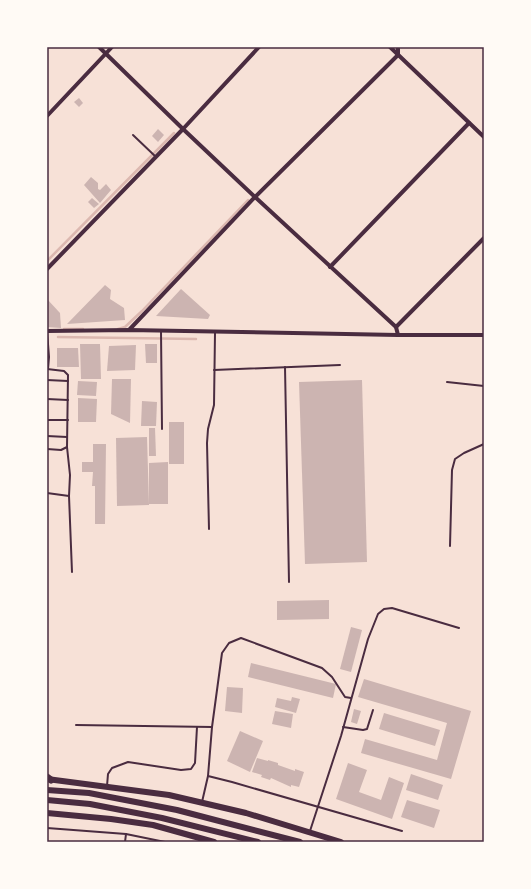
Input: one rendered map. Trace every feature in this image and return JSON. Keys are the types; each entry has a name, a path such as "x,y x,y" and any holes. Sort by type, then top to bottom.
{"main road":[{"path":"48,779 169,795 246,813 341,842"},
{"path":"47,790 89,793 177,810 300,842"},
{"path":"47,800 90,804 162,818 258,842"},
{"path":"47,813 111,819 153,825 212,842"}],"street":[{"path":"99,47 255,198 396,327 398,336"},
{"path":"47,116 112,47"},
{"path":"47,268 183,129 259,47"},
{"path":"390,47 484,137"},
{"path":"129,330 255,198 398,55 398,47"},
{"path":"330,267 469,123"},
{"path":"396,327 484,238"},
{"path":"47,331 129,330 398,336 484,335"}],"lane":[{"path":"133,135 156,157"},
{"path":"47,331 49,357 47,369 67,372 68,375 67,447 70,475 69,496 72,572"},
{"path":"162,331 162,429"},
{"path":"209,529 207,443 208,429 214,405 215,332"},
{"path":"214,370 340,365"},
{"path":"285,367 289,582"},
{"path":"47,380 68,381"},
{"path":"447,382 484,386"},
{"path":"47,398 68,400"},
{"path":"47,420 68,420"},
{"path":"47,436 67,437"},
{"path":"450,546 452,470 455,460 464,453 484,444"},
{"path":"47,449 61,450 67,447"},
{"path":"47,493 69,496"},
{"path":"310,832 317,807 326,784 368,639 378,614 384,609 392,608 459,628"},
{"path":"202,803 208,776 212,727 222,654 229,643 240,638 322,668 332,677 345,697 351,698"},
{"path":"343,727 363,730 367,729 373,710"},
{"path":"76,725 212,727"},
{"path":"106,787 108,774 112,768 128,762 181,770 191,769 195,763 197,727"},
{"path":"208,776 402,831"},
{"path":"47,828 126,834 165,842"},
{"path":"125,842 126,834"}],"building":[{"path":"79,98 83,103 79,107 74,102"},
{"path":"158,129 164,135 158,142 152,136"},
{"path":"91,177 98,183 98,189 100,190 106,184 111,190 100,203 84,185"},
{"path":"92,198 99,204 94,208 88,202"},
{"path":"105,285 111,290 110,299 124,308 125,320 67,324"},
{"path":"181,289 210,315 208,319 156,316"},
{"path":"47,299 60,313 61,328 47,327"},
{"path":"80,344 100,344 101,379 81,379"},
{"path":"145,344 157,344 157,363 146,363"},
{"path":"136,345 135,370 107,371 109,346"},
{"path":"57,348 78,348 79,367 57,367"},
{"path":"112,379 131,379 130,423 111,414"},
{"path":"362,380 367,562 305,564 299,382"},
{"path":"78,381 97,382 96,396 77,395"},
{"path":"78,398 97,399 96,422 78,422"},
{"path":"142,401 157,402 156,426 141,426"},
{"path":"169,422 184,422 184,464 169,464"},
{"path":"149,428 155,428 156,456 149,456"},
{"path":"147,437 149,505 117,506 116,438"},
{"path":"93,444 106,444 105,524 95,524 95,486 92,486 93,472 82,472 82,462 93,462"},
{"path":"168,462 168,504 149,504 149,463"},
{"path":"329,600 329,619 277,620 277,601"},
{"path":"351,627 362,630 351,672 340,669"},
{"path":"251,663 336,684 333,698 248,677"},
{"path":"364,679 471,711 451,779 361,753 365,739 437,760 447,723 358,697"},
{"path":"227,687 243,688 242,713 225,711"},
{"path":"292,697 300,699 296,713 275,707 277,698 291,701"},
{"path":"354,709 361,711 357,724 351,722"},
{"path":"275,711 293,714 291,728 272,724"},
{"path":"384,713 440,730 435,746 379,729"},
{"path":"240,731 263,741 250,772 227,761"},
{"path":"257,758 278,763 278,765 295,771 295,769 304,772 299,787 291,785 291,787 271,778 270,780 261,777 262,775 252,772"},
{"path":"348,763 367,770 359,792 381,800 389,777 404,783 392,819 336,799"},
{"path":"411,774 443,785 438,800 406,790"},
{"path":"407,800 440,810 434,828 401,817"}],"waterway":[{"path":"47,261 174,133"},
{"path":"118,329 125,327 142,311 248,200"},
{"path":"64,329 83,329"},
{"path":"58,337 196,339"}]}
